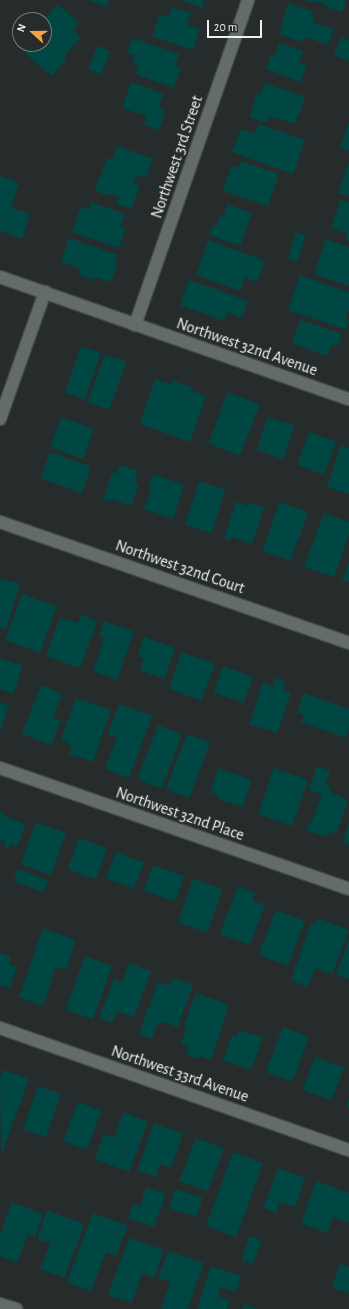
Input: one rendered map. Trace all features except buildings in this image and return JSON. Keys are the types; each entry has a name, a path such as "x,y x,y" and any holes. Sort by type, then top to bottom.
{"street":[{"name":"Northwest 3rd Street","path":"135,324 248,0"},
{"path":"0,277 45,292 0,419"},
{"name":"Northwest 32nd Avenue","path":"45,292 349,399"},
{"name":"Northwest 32nd Court","path":"0,522 349,643"},
{"name":"Northwest 32nd Place","path":"0,768 349,890"},
{"name":"Northwest 33rd Avenue","path":"0,1028 349,1150"},
{"path":"0,1304 16,1309"}]}
